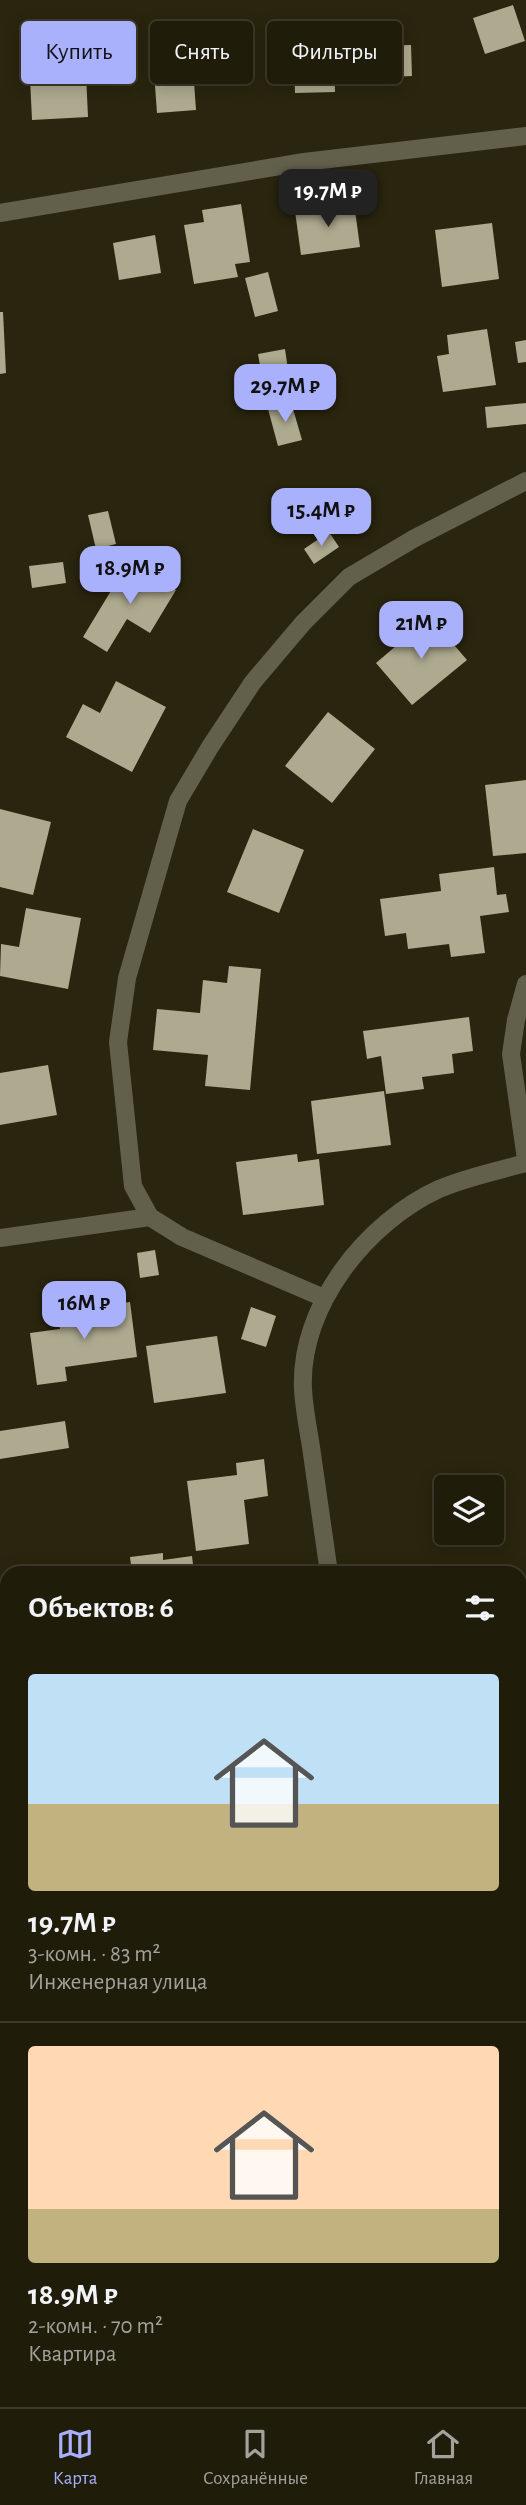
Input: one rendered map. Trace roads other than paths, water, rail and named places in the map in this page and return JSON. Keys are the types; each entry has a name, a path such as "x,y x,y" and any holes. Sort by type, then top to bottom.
{"street":[{"path":"0,214 304,162 526,136"},
{"path":"324,1298 182,1237 150,1217 133,1186 118,1042 127,978 178,801 253,682 303,623 349,577 415,538 526,481"},
{"path":"328,1566 303,1388 306,1346 324,1298 348,1263 387,1222 439,1189 526,1161 511,1054 516,1020 526,985"},
{"path":"0,1238 150,1217"}]}
